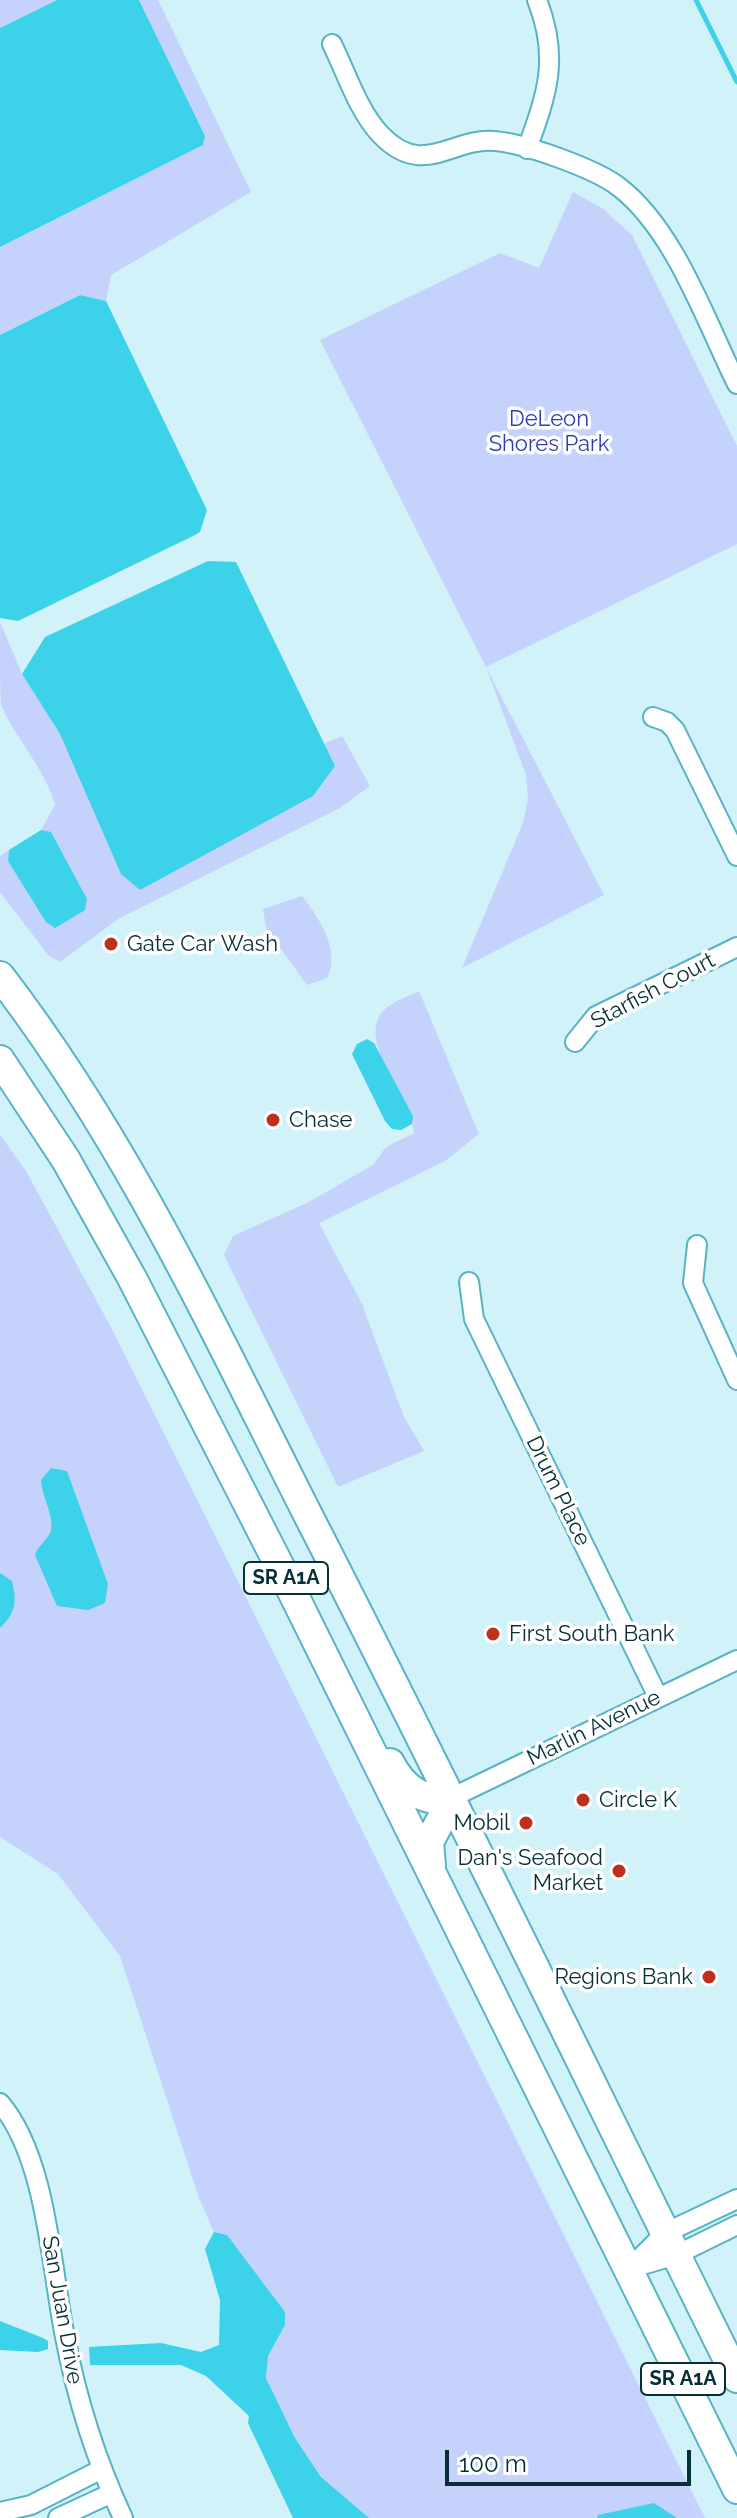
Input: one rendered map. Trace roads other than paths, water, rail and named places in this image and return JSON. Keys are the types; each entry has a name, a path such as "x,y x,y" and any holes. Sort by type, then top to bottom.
{"main road":[{"name":"SR A1A","path":"0,976 89,1103 144,1194 453,1797 737,2378"},
{"name":"SR A1A","path":"0,1060 66,1160 132,1278 277,1561 737,2489"},
{"path":"277,1561 308,1597 397,1776 414,1793 432,1799 453,1797"},
{"path":"433,1877 429,1842 453,1797"}],"street":[{"path":"527,149 545,98 551,68 550,41 537,0"},
{"path":"332,44 372,125 395,146 428,156 446,154 478,142 495,141 602,176 640,205 669,248 737,384"},
{"path":"653,717 667,722 675,730 737,856"},
{"name":"Starfish Court","path":"575,1042 596,1016 737,947"},
{"path":"697,1245 693,1274 699,1302 737,1380"},
{"name":"Drum Place","path":"469,1282 474,1319 658,1697"},
{"name":"Marlin Avenue","path":"453,1797 737,1660"},
{"name":"San Juan Drive","path":"0,2103 18,2133 47,2220 73,2377 102,2469 123,2518"},
{"path":"629,2269 737,2199"},
{"path":"670,2244 737,2225"},
{"path":"0,2512 38,2511 102,2469"},
{"path":"58,2518 112,2493"}],"water":[{"path":"57,0 139,0 205,136 203,145 0,247 0,28"},
{"path":"80,295 106,301 207,510 200,532 195,535 18,621 0,618 0,335"},
{"path":"208,561 236,562 335,766 313,796 140,890 121,874 60,734 22,674 45,637"},
{"path":"41,830 51,832 87,899 85,910 55,928 46,922 8,861 9,850"},
{"path":"367,1039 374,1043 413,1116 412,1124 401,1130 392,1129 385,1121 352,1054 357,1044"},
{"path":"51,1468 67,1471 108,1584 105,1603 88,1610 57,1606 35,1555 51,1527 41,1480"},
{"path":"0,1573 12,1581 15,1601 12,1612 0,1628"},
{"path":"214,2232 227,2235 285,2312 285,2325 268,2356 266,2378 295,2438 321,2477 369,2518 293,2518 248,2423 249,2416 206,2376 181,2365 90,2365 89,2347 161,2343 201,2352 219,2345 220,2300 205,2249"},
{"path":"0,2321 43,2338 48,2341 48,2349 38,2352 0,2350"},
{"path":"654,2503 677,2518 597,2518 598,2515"}],"waterway":[{"path":"696,0 737,82"}],"place":[{"name":"Gate Car Wash","path":"111,944"},
{"name":"Chase","path":"273,1120"},
{"name":"First South Bank","path":"493,1634"},
{"name":"Circle K","path":"583,1800"},
{"name":"Mobil","path":"526,1823"},
{"name":"Dan's Seafood Market","path":"619,1871"},
{"name":"Regions Bank","path":"709,1977"}],"park label":[{"name":"DeLeon Shores Park","path":"549,432"}]}
